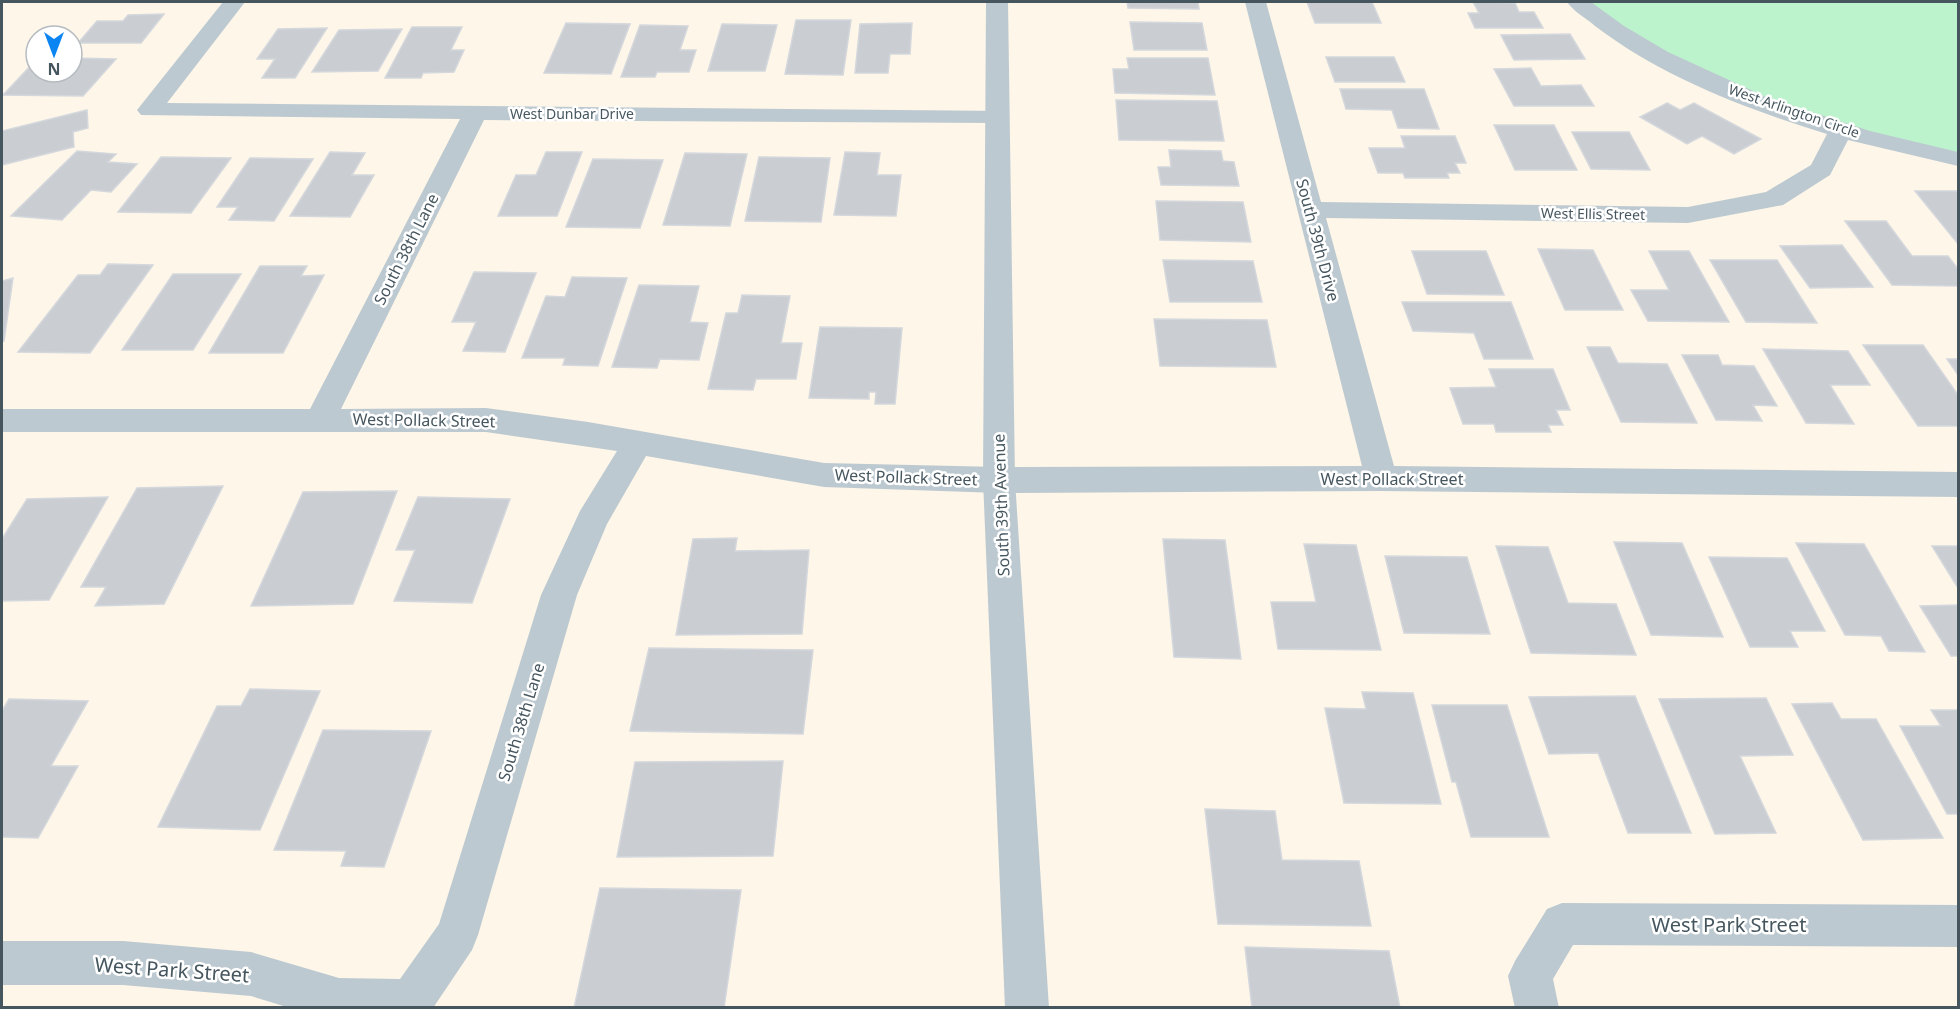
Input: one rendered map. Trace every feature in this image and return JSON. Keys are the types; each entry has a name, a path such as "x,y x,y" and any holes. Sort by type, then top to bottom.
{"street":[{"name":"West Dunbar Drive","path":"234,2 149,110 996,116"},
{"name":"South 39th Avenue","path":"997,2 999,480 1027,1008"},
{"name":"South 39th Drive","path":"1255,2 1381,478"},
{"name":"West Arlington Circle","path":"1578,2 1657,56 1747,98 1840,130 1959,159"},
{"name":"South 38th Lane","path":"321,418 475,113"},
{"name":"West Ellis Street","path":"1310,210 1688,215 1774,199 1821,170 1840,130"},
{"name":"West Pollack Street","path":"2,421 321,418 486,420 588,434 824,475 999,480 1381,478 1959,485"},
{"name":"South 38th Lane","path":"411,1001 457,935 560,595 592,520 637,444"},
{"name":"West Park Street","path":"1534,992 1562,924 1959,926"},
{"name":"West Park Street","path":"2,963 123,963 251,974 339,1000 411,1001"}],"shaded area":[{"path":"2,2 1958,2 1958,1007 2,1007"}],"green space":[{"path":"1578,2 1958,2 1958,159 1841,130 1747,98 1591,12"}],"building":[{"path":"1127,2 1198,2 1199,9 1128,8"},
{"path":"1307,2 1372,2 1381,23 1315,23"},
{"path":"1473,2 1515,3 1519,12 1534,12 1543,28 1475,28 1468,13 1479,13"},
{"path":"164,14 141,43 84,43 84,36 97,21 123,21 128,15"},
{"path":"796,20 851,20 843,75 785,74"},
{"path":"1130,22 1202,23 1207,50 1134,50"},
{"path":"566,23 630,24 611,74 544,73"},
{"path":"912,23 910,54 890,54 888,73 855,73 860,24"},
{"path":"722,24 777,25 765,71 708,71"},
{"path":"640,25 688,26 680,50 696,50 689,72 657,72 655,77 621,77"},
{"path":"412,27 462,27 451,50 464,50 454,72 423,73 421,78 385,78"},
{"path":"327,28 295,78 262,78 275,59 257,59 278,29"},
{"path":"402,29 378,71 312,72 339,30"},
{"path":"1570,34 1585,59 1514,60 1501,35"},
{"path":"1326,57 1394,57 1405,82 1335,82"},
{"path":"84,58 116,59 83,96 3,95 24,73 24,84 84,84"},
{"path":"1127,58 1208,58 1215,95 1115,93 1113,69 1129,69"},
{"path":"1531,68 1541,86 1581,85 1594,106 1514,106 1494,69"},
{"path":"1340,89 1424,89 1439,129 1398,128 1392,110 1346,109"},
{"path":"1116,100 1217,101 1224,141 1119,140"},
{"path":"1667,103 1680,110 1694,103 1761,139 1734,154 1702,136 1687,144 1640,117"},
{"path":"87,110 88,128 73,132 74,147 2,165 2,131"},
{"path":"1494,125 1554,125 1577,170 1515,170"},
{"path":"1572,132 1629,132 1650,170 1591,169"},
{"path":"1401,136 1455,136 1466,163 1455,163 1460,173 1447,173 1449,178 1405,178 1403,173 1378,173 1369,148 1405,148"},
{"path":"1169,150 1221,151 1223,161 1234,162 1239,186 1161,185 1158,167 1171,167"},
{"path":"77,151 116,154 108,162 137,164 111,192 91,190 62,220 11,216"},
{"path":"330,152 365,153 352,175 374,175 350,217 290,216"},
{"path":"546,152 582,152 557,216 498,216 516,175 536,175"},
{"path":"845,152 880,153 877,175 901,175 896,216 834,215"},
{"path":"685,153 747,154 730,226 663,225"},
{"path":"161,157 231,158 191,213 118,212"},
{"path":"759,157 830,158 821,222 745,221"},
{"path":"250,158 313,159 274,221 229,220 238,207 217,207"},
{"path":"593,159 663,160 640,228 566,227"},
{"path":"1915,191 1958,191 1958,244"},
{"path":"1156,201 1243,202 1251,242 1160,240"},
{"path":"1845,221 1886,221 1912,256 1948,256 1958,269 1958,286 1892,285"},
{"path":"1842,245 1873,287 1810,288 1780,246"},
{"path":"1538,249 1593,250 1623,310 1565,310"},
{"path":"1412,251 1486,251 1504,295 1427,294"},
{"path":"1649,251 1689,251 1729,322 1648,321 1631,290 1669,290"},
{"path":"1163,260 1253,261 1262,302 1170,302"},
{"path":"1710,260 1777,260 1817,323 1746,322"},
{"path":"108,264 153,265 90,353 18,352 78,275 100,275"},
{"path":"260,266 307,266 301,276 324,275 283,353 209,353"},
{"path":"474,272 536,273 505,352 463,351 476,322 452,322"},
{"path":"173,274 241,274 193,350 122,350"},
{"path":"572,277 627,278 598,366 563,365 565,358 522,358 546,296 565,297"},
{"path":"13,278 4,341 2,342 2,281"},
{"path":"639,285 699,286 690,322 708,323 699,360 660,359 657,368 612,367"},
{"path":"742,295 790,296 781,343 802,343 796,379 756,379 753,390 708,389 726,313 738,313"},
{"path":"1402,302 1511,302 1533,359 1484,359 1474,333 1413,331"},
{"path":"1154,319 1267,320 1276,367 1160,366"},
{"path":"820,327 902,328 895,404 875,404 876,392 869,392 869,399 809,398"},
{"path":"1863,345 1923,345 1958,395 1958,426 1918,426"},
{"path":"1587,347 1610,347 1618,363 1667,364 1697,423 1621,422"},
{"path":"1763,349 1848,351 1870,385 1830,385 1854,424 1806,423"},
{"path":"1682,355 1718,355 1722,365 1754,366 1777,406 1753,405 1762,421 1716,420"},
{"path":"1947,359 1958,359 1958,375"},
{"path":"1489,369 1553,369 1570,410 1556,410 1563,425 1548,425 1551,432 1496,432 1494,424 1463,424 1450,388 1496,387"},
{"path":"223,486 164,604 95,606 106,587 81,587 137,488"},
{"path":"397,491 353,604 251,606 303,492"},
{"path":"108,497 49,600 2,601 2,539 27,499"},
{"path":"418,497 510,499 472,603 394,601 415,550 396,550"},
{"path":"737,538 735,551 809,550 802,634 676,635 693,539"},
{"path":"1163,539 1225,540 1241,659 1174,657"},
{"path":"1614,542 1682,543 1723,637 1651,635"},
{"path":"1796,543 1864,544 1925,652 1889,651 1881,636 1845,635"},
{"path":"1304,544 1356,545 1381,650 1278,649 1271,602 1316,602"},
{"path":"1496,546 1548,547 1568,603 1616,604 1636,655 1531,653"},
{"path":"1932,546 1958,546 1958,588"},
{"path":"1385,556 1467,557 1490,634 1404,633"},
{"path":"1709,557 1787,558 1825,631 1790,631 1798,647 1750,647"},
{"path":"1958,605 1958,656 1951,656 1920,606"},
{"path":"649,648 813,650 803,734 630,731"},
{"path":"250,689 320,691 260,830 158,827 217,706 241,706"},
{"path":"1362,692 1413,693 1441,804 1344,803 1325,708 1366,709"},
{"path":"1635,696 1691,833 1628,833 1598,753 1549,754 1529,697"},
{"path":"1766,698 1793,755 1740,756 1776,833 1715,834 1659,699"},
{"path":"9,699 88,701 51,766 78,766 38,838 2,837 2,711"},
{"path":"1832,703 1841,719 1876,719 1943,838 1863,840 1792,704"},
{"path":"1432,705 1507,705 1549,837 1471,837 1456,782 1452,782"},
{"path":"1931,710 1958,710 1958,814 1947,814 1900,726 1941,726"},
{"path":"323,730 431,731 384,867 341,866 346,851 274,850"},
{"path":"783,761 773,856 617,857 635,762"},
{"path":"1205,809 1275,811 1282,860 1359,861 1371,926 1218,924"},
{"path":"600,888 741,890 724,1008 574,1008"},
{"path":"1245,947 1389,951 1400,1008 1252,1008"}]}
